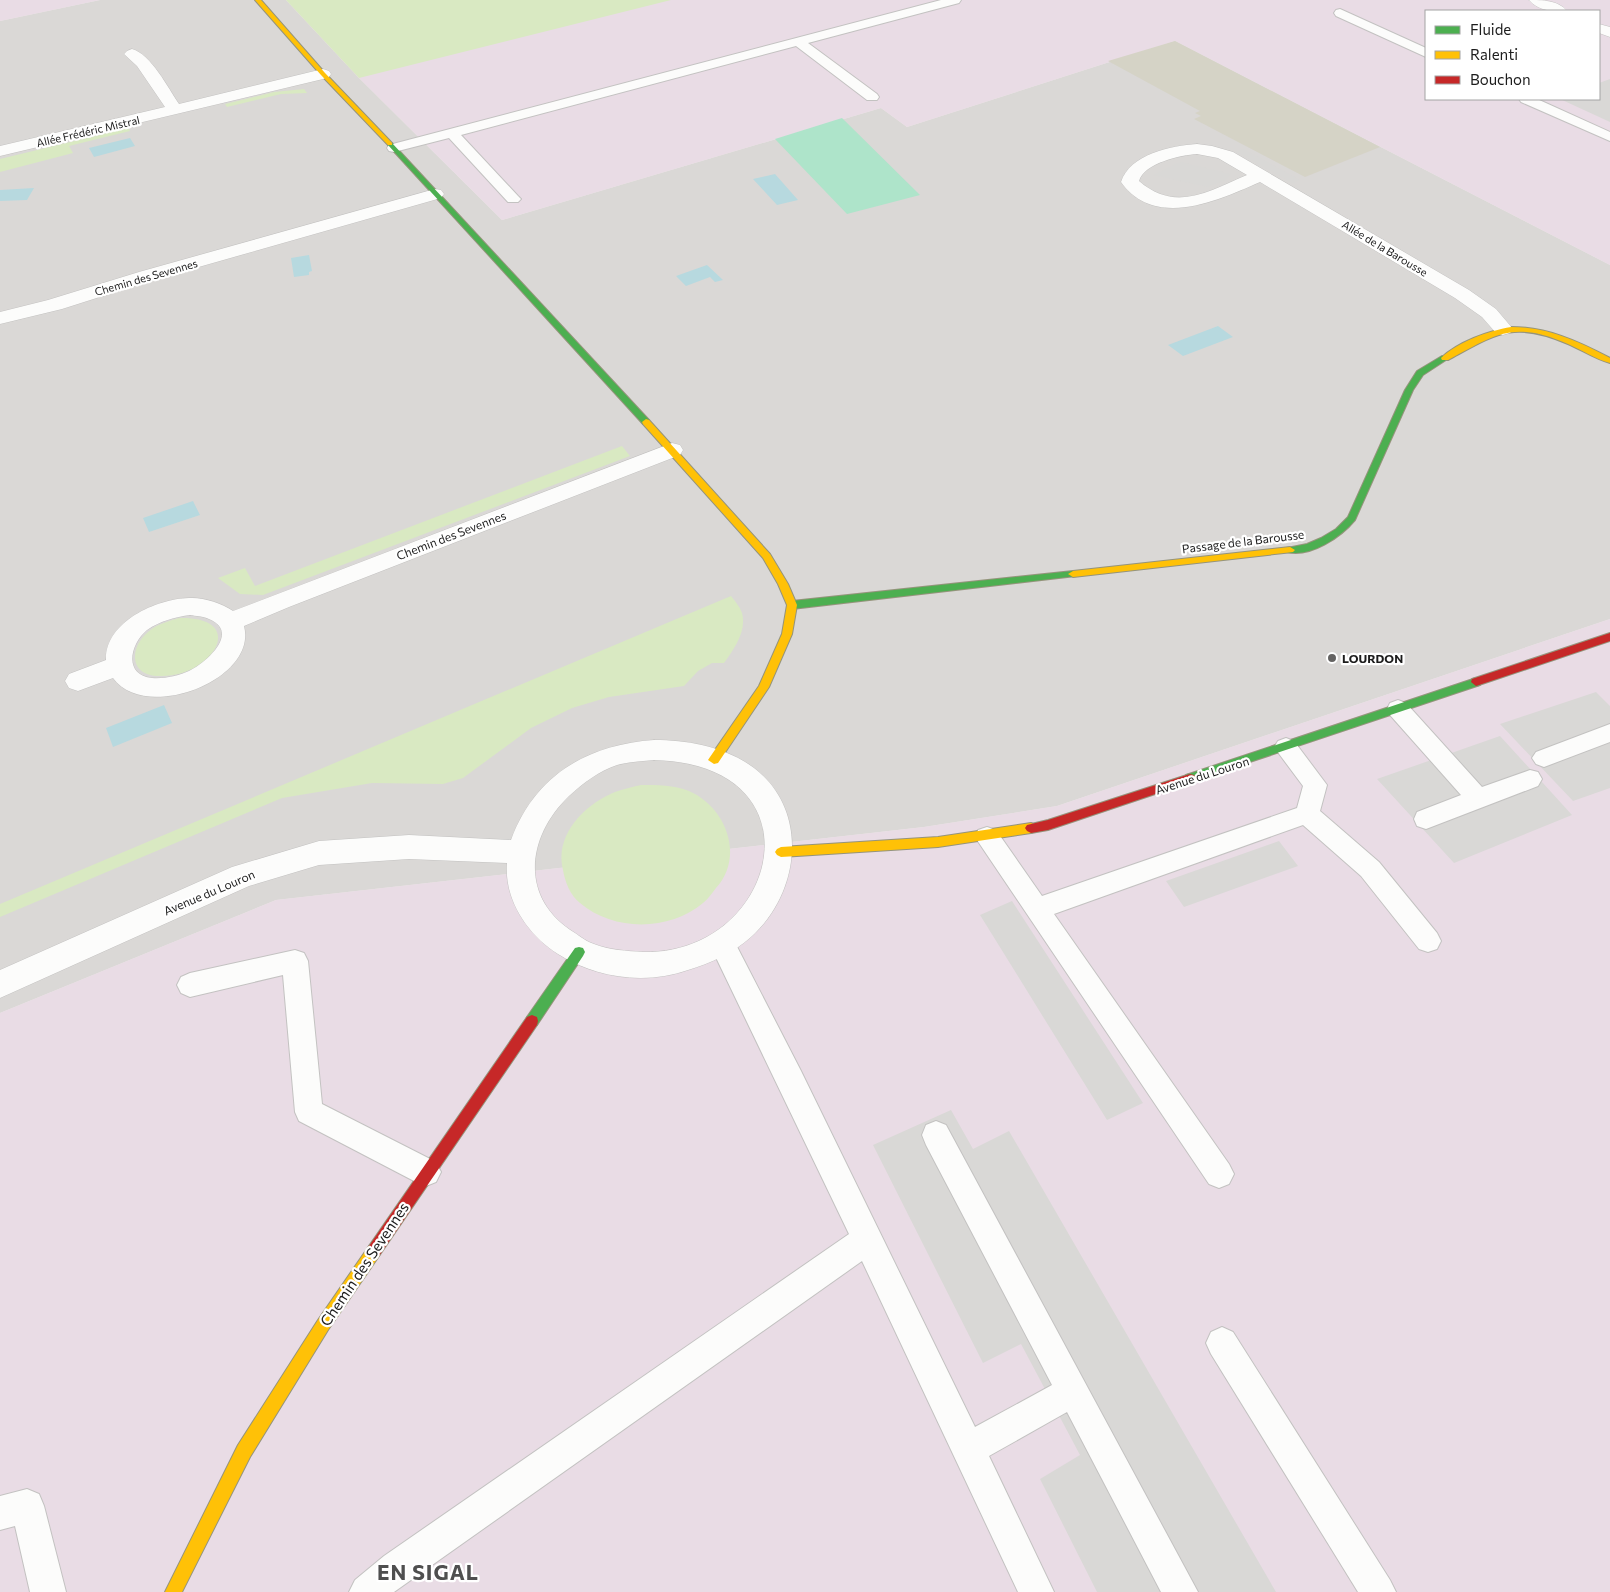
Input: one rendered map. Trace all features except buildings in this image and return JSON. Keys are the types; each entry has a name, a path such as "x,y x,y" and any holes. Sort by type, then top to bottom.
{"street":[{"path":"258,0 323,74 394,148 767,556 783,584 792,605 787,634 764,686 714,760"},
{"path":"1536,0 1558,10"},
{"path":"132,54 143,63 175,110"},
{"name":"Allée Frédéric Mistral","path":"0,152 323,74"},
{"name":"Allée de la Barousse","path":"1261,175 1201,200 1177,205 1155,200 1130,182 1130,178 1136,169 1178,151 1197,149 1223,154 1261,175 1462,294 1489,314 1503,329"},
{"name":"Chemin des Sevennes","path":"0,318 26,313 145,276 375,213 435,194"},
{"path":"1503,329 1554,336 1590,350 1610,362"},
{"name":"Passage de la Barousse","path":"792,605 1302,549 1317,545 1339,533 1352,518 1409,390 1420,373 1494,332 1503,329"},
{"name":"Chemin des Sevennes","path":"231,622 280,601 672,450"},
{"path":"190,606 208,608 222,613 231,622 235,634 228,654 209,673 191,682 172,687 153,688 136,684 124,676 118,666 118,651 125,638 137,626 162,612 190,606"},
{"name":"Avenue du Louron","path":"781,852 897,847 987,837 1048,825 1398,710 1610,637"},
{"path":"78,682 118,666"},
{"path":"654,750 682,751 714,760 742,775 764,797 777,823 780,838 781,852 776,879 762,904 746,925 722,943 695,956 671,962 643,965 596,958 579,952 543,926 530,909 523,891 519,871 525,833 545,800 564,782 593,764 613,756 654,750"},
{"name":"Avenue du Louron","path":"0,984 242,876 319,853 409,847 521,852"},
{"name":"Chemin des Sevennes","path":"174,1592 192,1551 244,1452 323,1325 426,1172 579,952"}],"lane":[{"path":"394,148 955,0"},
{"path":"1340,14 1425,53"},
{"path":"799,42 872,97"},
{"path":"1528,100 1610,137"},
{"path":"452,133 513,199"},
{"path":"1398,710 1478,798"},
{"path":"1544,758 1610,733"},
{"path":"1286,747 1315,785 1307,814"},
{"path":"1426,819 1530,779"},
{"path":"1037,909 1307,814"},
{"path":"1307,814 1370,869 1428,941"},
{"path":"987,837 1219,1174"},
{"path":"722,943 968,1449 1032,1587"},
{"path":"190,985 295,961 309,1112 426,1172"},
{"path":"936,1135 1180,1592"},
{"path":"367,1592 404,1562 867,1240"},
{"path":"1222,1343 1378,1592"},
{"path":"968,1449 1073,1391"},
{"path":"0,1513 27,1506 48,1592"}],"shaded area":[{"path":"0,0 100,0 0,21"},
{"path":"100,0 286,0 359,78 502,220 881,108 907,127 1175,41 1610,265 1610,619 1057,806 924,827 276,900 0,1013 0,21"},
{"path":"286,0 1610,0 1610,265 1175,41 907,127 881,108 502,220 359,78"},
{"path":"1175,41 1380,147 1305,177 1194,119 1201,116 1195,113 1200,111 1108,61"},
{"path":"1610,79 1610,122 1562,100 1600,100 1600,83"},
{"path":"1244,149 1300,180 1292,183 1236,152"},
{"path":"1180,162 1231,174 1225,180 1208,187 1153,175"},
{"path":"1610,619 1610,1592 0,1592 0,1013 276,900 924,827 1057,806"},
{"path":"1596,692 1610,706 1610,788 1573,801 1500,724"},
{"path":"1500,736 1572,815 1454,863 1377,779"},
{"path":"1279,841 1298,866 1184,907 1166,881"},
{"path":"1012,901 1143,1103 1107,1120 980,915"},
{"path":"951,1110 973,1149 1009,1131 1276,1592 1097,1592 1040,1479 1080,1455 1021,1344 983,1363 873,1145"}],"green space":[{"path":"286,0 671,0 359,78"},
{"path":"304,89 307,93 281,94 227,107 225,104 274,92"},
{"path":"842,118 920,195 847,214 775,139"},
{"path":"128,128 130,131 69,146 73,153 0,172 0,159"},
{"path":"622,446 630,456 263,595 240,594 218,578 245,568 255,586"},
{"path":"731,596 742,613 743,620 741,633 735,646 724,663 712,663 698,671 684,686 609,697 572,708 531,728 463,778 443,784 372,783 282,798 0,917 0,904"},
{"path":"179,618 200,620 213,626 218,636 216,647 208,658 196,667 179,674 160,676 150,675 142,671 135,660 135,653 142,638 155,627"},
{"path":"641,785 677,788 689,791 702,798 713,808 721,820 730,847 729,862 725,875 705,901 690,912 675,919 659,923 625,923 609,919 580,903 573,896 567,884 561,857 563,845 574,822 593,804 615,792"}],"water":[{"path":"130,138 135,146 94,157 89,148"},
{"path":"775,174 798,200 777,205 753,179"},
{"path":"34,188 27,200 0,201 0,190"},
{"path":"309,255 312,271 309,272 309,275 294,277 291,258"},
{"path":"707,265 723,280 715,282 710,277 686,286 676,276"},
{"path":"1218,326 1233,337 1183,356 1168,345"},
{"path":"193,501 200,515 149,532 143,518"},
{"path":"164,705 172,723 113,747 106,728"}],"traffic: fast":[{"path":"390,144 646,422"},
{"path":"1290,550 1308,547 1324,541 1339,531 1352,518 1409,390 1420,373 1445,358"},
{"path":"792,605 1073,574"},
{"path":"1190,778 1476,682"},
{"path":"532,1021 579,952"}],"traffic: slow":[{"path":"258,0 323,74 390,144"},
{"path":"1445,358 1490,334 1511,329 1541,332 1555,336 1570,341 1610,361"},
{"path":"646,422 767,556 783,584 792,605 787,634 764,687 714,760"},
{"path":"1073,574 1290,550"},
{"path":"781,852 938,842 1031,828"},
{"path":"173,1592 244,1451 323,1325 374,1251"}],"traffic: jam":[{"path":"1476,682 1610,637"},
{"path":"1031,828 1048,825 1190,778"},
{"path":"374,1251 532,1021"}],"place":[{"name":"LOURDON","path":"1332,658"}],"district":[{"name":"EN SIGAL","path":"428,1571"}]}
